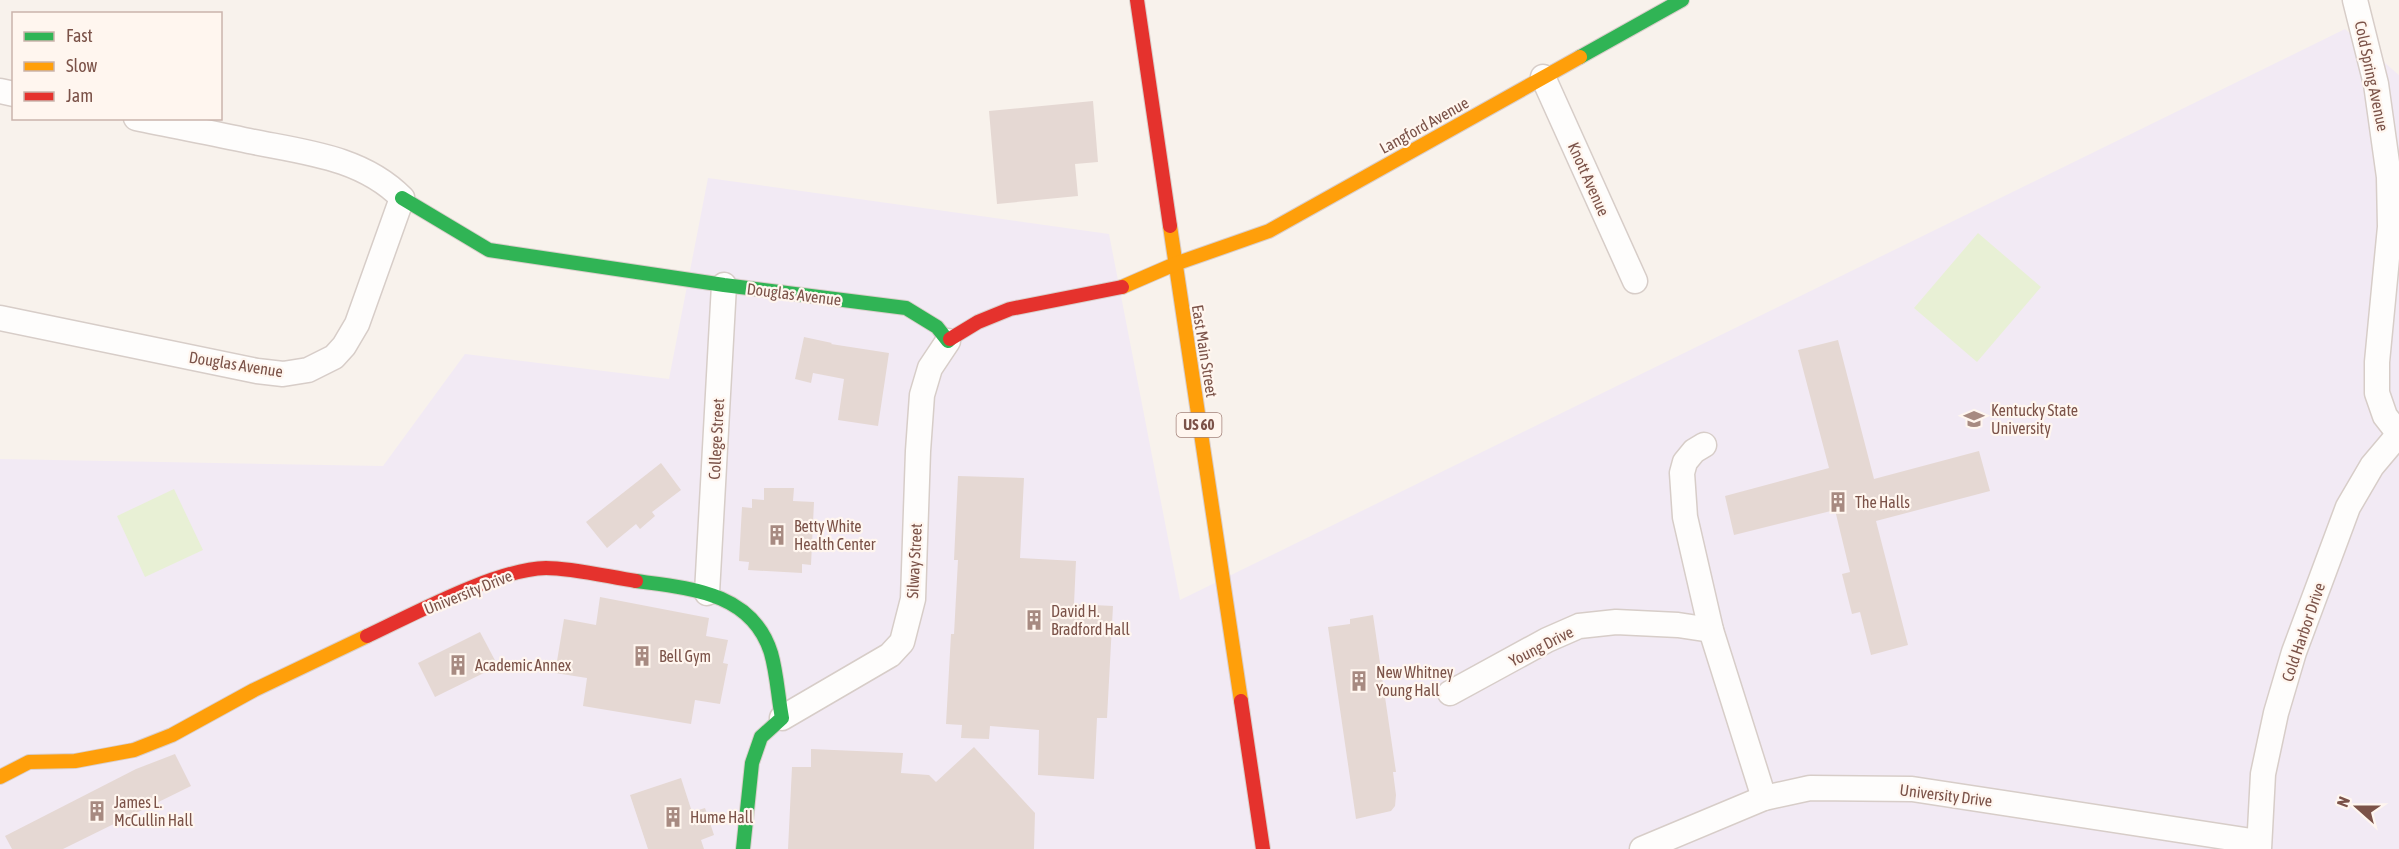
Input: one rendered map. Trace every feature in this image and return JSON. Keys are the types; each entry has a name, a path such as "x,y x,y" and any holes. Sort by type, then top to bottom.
{"street":[{"name":"East Main Street","path":"1137,0 1263,849"},
{"name":"Langford Avenue","path":"1175,264 1269,231 1682,0"},
{"name":"Cold Spring Avenue","path":"2355,0 2376,84 2389,177 2390,227 2377,362 2377,393 2385,416 2399,434"},
{"name":"Knott Avenue","path":"1543,77 1635,281"},
{"name":"Douglas Avenue","path":"146,120 328,157 360,168 388,183 402,198 460,235 489,250 724,285 906,308 937,327 948,341"},
{"name":"Douglas Avenue","path":"0,318 257,371 283,374 309,370 334,357 344,346 357,324 402,198"},
{"path":"948,341 978,322 1010,309 1124,287 1175,264"},
{"name":"College Street","path":"707,593 724,285"},
{"name":"Silway Street","path":"782,718 890,655 902,642 913,599 922,395 930,368 948,341"},
{"name":"Cold Harbor Drive","path":"2258,846 2264,774 2276,713 2294,652 2348,507 2372,466 2399,434"},
{"path":"1704,446 1694,451 1685,462 1682,473 1685,517 1711,630 1764,798"},
{"name":"University Drive","path":"0,777 29,762 75,760 134,750 153,743 260,687 425,609 523,570 548,568 687,588 723,598 744,612 760,631 771,653 782,718"},
{"name":"Young Drive","path":"1450,693 1547,640 1579,626 1616,622 1678,625 1711,630"},
{"path":"742,849 752,763 761,737 782,718"},
{"name":"University Drive","path":"1642,849 1764,798 1810,788 1912,789 2258,846"}],"shaded area":[{"name":"Kentucky State University","path":"2345,29 2399,75 2399,849 0,849 0,459 383,466 465,354 669,379 708,178 1109,234 1180,600"}],"green space":[{"path":"1978,233 2041,287 1977,362 1914,308"},
{"path":"174,489 203,550 145,577 117,516"}],"building":[{"path":"1093,101 1098,162 1075,164 1078,196 997,204 989,111"},
{"path":"804,337 831,344 889,353 878,426 838,420 844,379 813,373 811,383 795,379"},
{"name":"The Halls","path":"1838,340 1874,479 1979,451 1990,491 1876,521 1908,645 1871,655 1860,612 1852,614 1842,574 1850,572 1835,510 1734,535 1725,496 1829,468 1798,350"},
{"path":"661,463 681,490 652,512 655,516 640,529 636,524 607,548 586,522"},
{"name":"David H. Bradford Hall","path":"958,476 1024,478 1020,558 1076,561 1074,604 1113,606 1107,718 1097,718 1094,779 1038,775 1039,730 990,726 989,739 961,738 962,725 946,724 958,560 954,560"},
{"name":"Betty White Health Center","path":"764,488 794,488 793,501 814,502 811,565 802,564 802,573 748,570 749,562 739,561 742,507 752,508 752,499 764,500"},
{"name":"Bell Gym","path":"600,597 709,618 706,636 728,640 723,663 728,664 720,704 695,700 691,724 583,706 587,678 555,673 564,619 596,625"},
{"name":"New Whitney Young Hall","path":"1373,615 1396,772 1393,772 1396,795 1395,806 1391,811 1356,819 1328,627 1350,624 1350,619"},
{"name":"Academic Annex","path":"480,632 498,666 435,697 418,663"},
{"path":"974,747 1035,813 1034,849 788,849 792,767 811,767 811,749 903,753 901,773 929,775 936,782"},
{"name":"James L. McCullin Hall","path":"175,754 191,786 63,849 12,849 5,836 136,769"},
{"name":"Hume Hall","path":"681,778 692,812 705,808 714,835 701,840 704,849 648,849 630,795"}],"traffic: fast":[{"path":"1580,57 1682,0"},
{"path":"402,198 489,250 724,285 906,308 937,327 948,341 950,339"},
{"path":"636,581 697,591 734,605 749,617 762,633 771,653 782,718 761,737 752,763 743,849"}],"traffic: slow":[{"path":"1122,287 1175,264 1269,231 1580,57"},
{"path":"1170,226 1241,701"},
{"path":"0,777 29,762 75,761 134,750 172,735 254,690 367,636"}],"traffic: jam":[{"path":"1137,0 1170,226"},
{"path":"950,339 978,322 1010,309 1122,287"},
{"path":"367,636 455,594 526,570 568,569 636,581"},
{"path":"1241,701 1263,849"}],"place":[{"name":"Kentucky State University","path":"1974,419"},
{"name":"The Halls","path":"1838,502"},
{"name":"Betty White Health Center","path":"777,535"},
{"name":"David H. Bradford Hall","path":"1034,620"},
{"name":"Bell Gym","path":"642,656"},
{"name":"Academic Annex","path":"458,665"},
{"name":"New Whitney Young Hall","path":"1359,681"},
{"name":"James L. McCullin Hall","path":"97,811"},
{"name":"Hume Hall","path":"673,817"}]}
